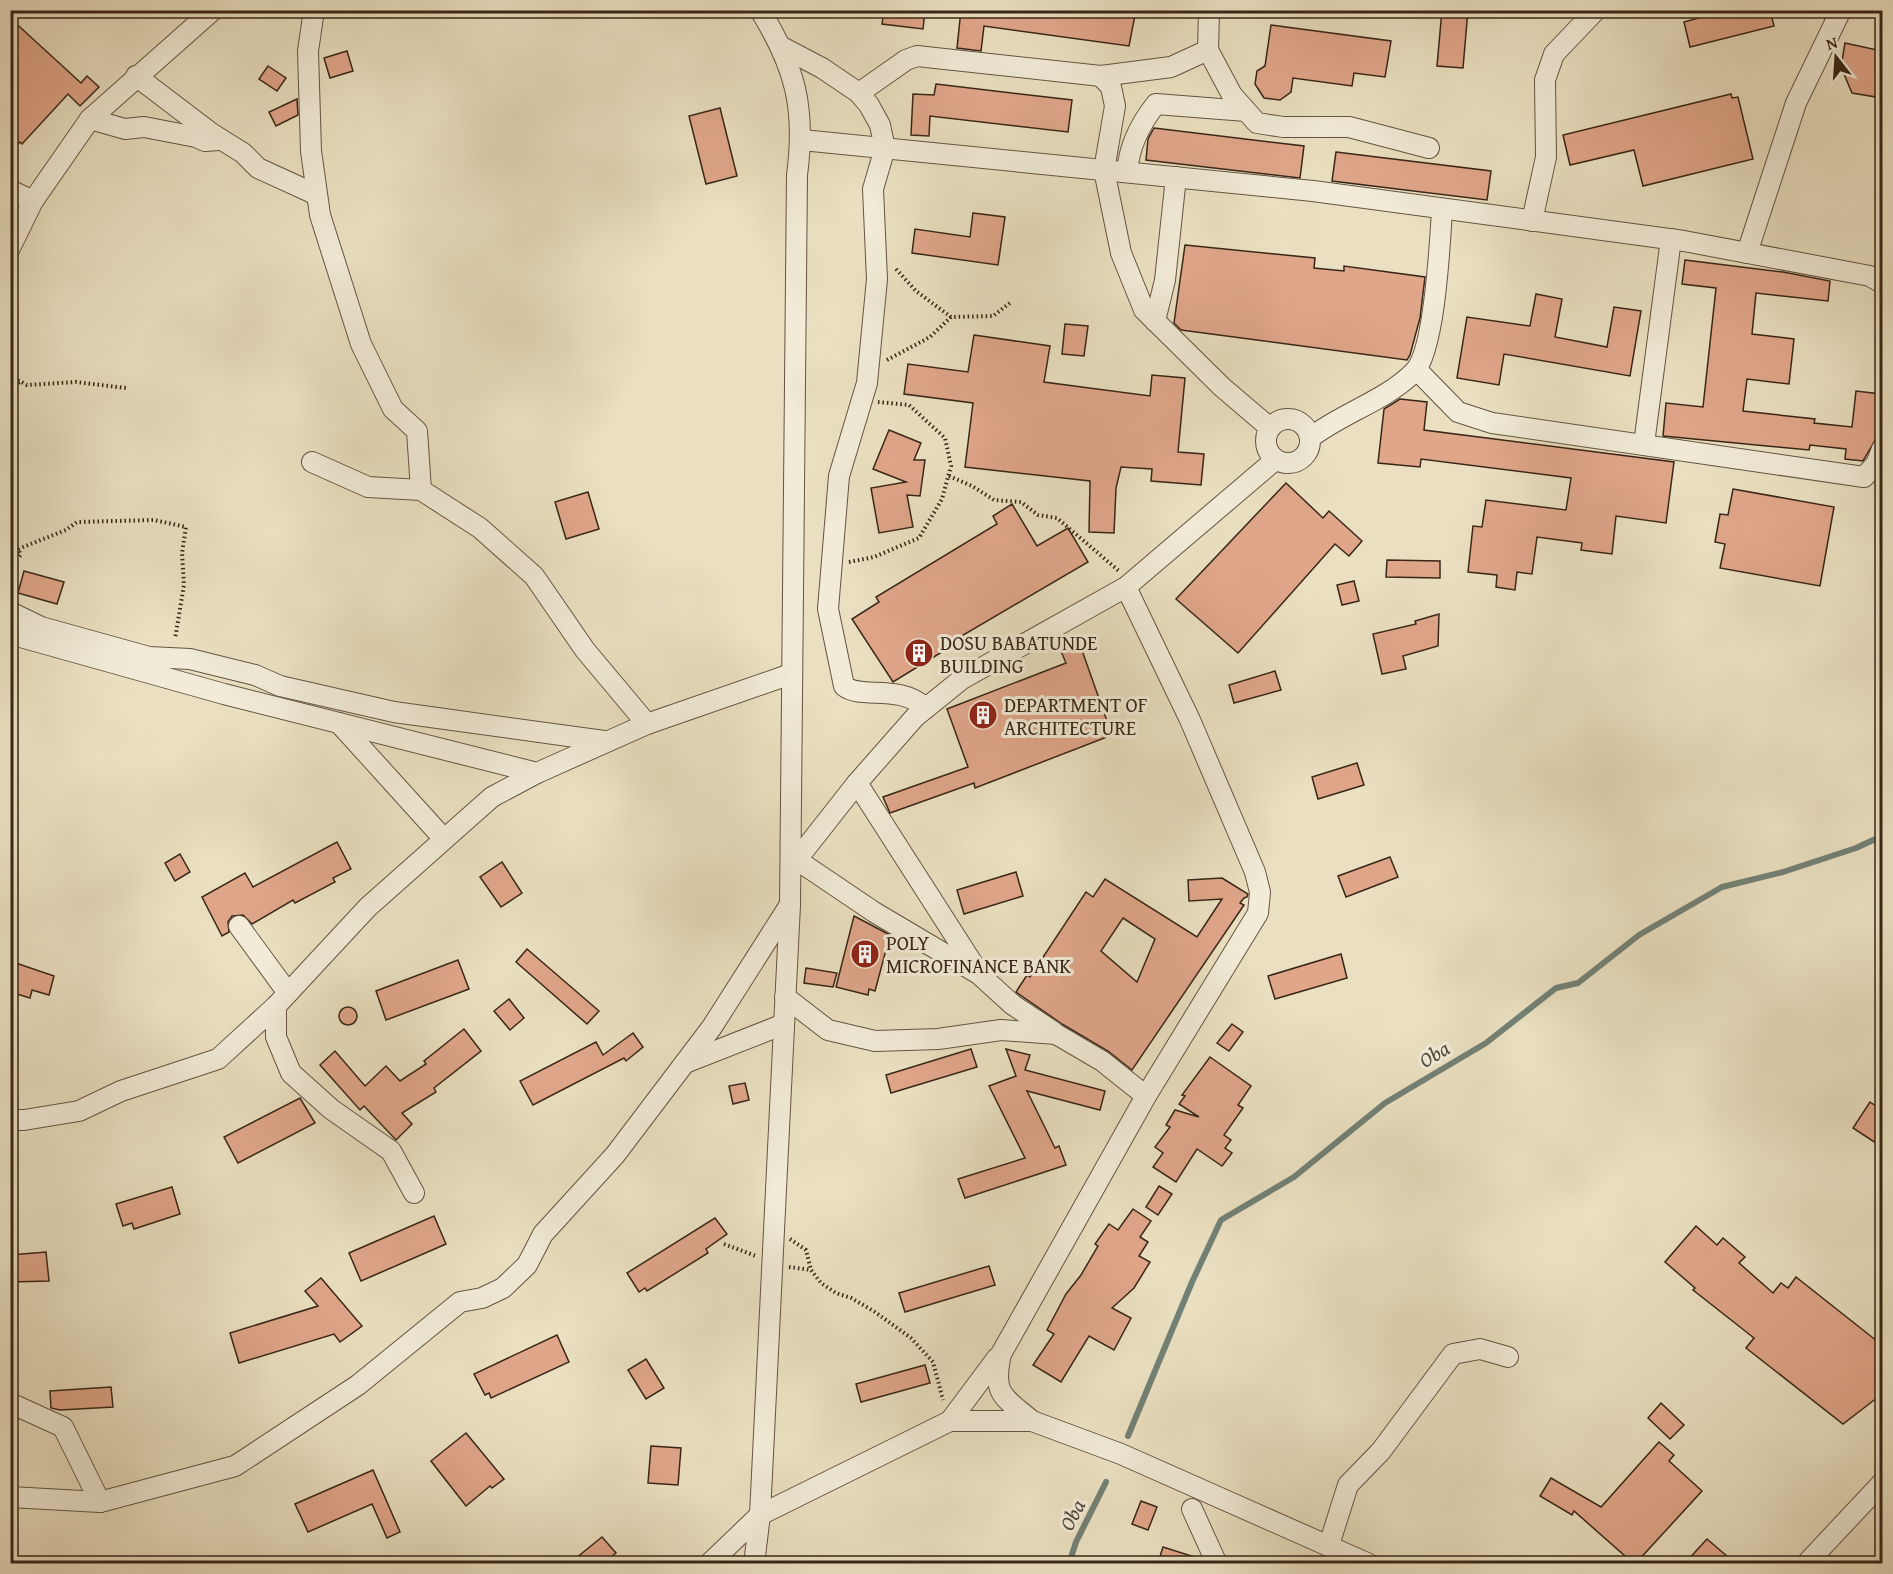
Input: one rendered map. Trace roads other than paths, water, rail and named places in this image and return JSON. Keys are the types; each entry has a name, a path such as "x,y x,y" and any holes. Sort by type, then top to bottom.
{"street":[{"path":"10,248 33,201 90,119 213,10"},
{"path":"314,10 308,51 311,152 320,215 361,344 393,409 417,432 421,490"},
{"path":"754,1563 760,1515 785,997 794,864 791,674 797,175 802,140 795,80 782,47 760,10"},
{"path":"1209,10 1208,50 1232,95 1257,123 1283,127 1349,127 1429,148"},
{"path":"1532,221 1546,157 1545,80 1554,54 1596,10"},
{"path":"1747,253 1796,103 1840,10"},
{"path":"782,47 822,68 859,93 880,125 885,148 873,189 877,279 868,370 863,396 839,476 828,609 844,686 849,690 890,692 915,698 926,708"},
{"path":"859,93 906,60 917,56 1101,76 1171,67 1208,50"},
{"path":"136,76 243,153 268,174 317,195"},
{"path":"1101,76 1111,87 1115,106 1104,170 1121,253 1144,310 1222,387 1270,428"},
{"path":"1127,172 1128,154 1147,115 1156,104 1246,111"},
{"path":"90,119 125,129 144,127 196,137 205,141 222,139"},
{"path":"802,140 1313,191 1671,239 1870,276 1882,284"},
{"path":"1155,321 1165,280 1176,177"},
{"path":"10,190 33,201"},
{"path":"1310,438 1327,425 1395,388 1417,370 1427,341 1438,283 1442,210"},
{"path":"1644,444 1671,239"},
{"path":"1417,370 1435,392 1458,412 1492,423 1864,477 1876,464 1882,449"},
{"path":"1282,420 1296,421 1307,431 1310,438 1310,445 1303,458 1289,464 1275,460 1266,448 1270,428 1282,420"},
{"path":"794,864 857,783 915,717 962,679 1126,587 1275,460"},
{"path":"312,462 368,487 421,490 480,528 534,576 585,650 647,724"},
{"path":"950,1421 1001,1353 1146,1096 1257,913 1260,892 1256,872 1190,720 1126,587"},
{"path":"10,612 41,627 150,657 190,659 255,675 280,686 394,712 604,741"},
{"path":"10,634 339,723 537,773"},
{"path":"10,1120 24,1120 79,1111 121,1091 218,1059 282,999 368,907 492,797 604,741 791,674"},
{"path":"339,723 444,839"},
{"path":"857,783 980,975"},
{"path":"794,864 980,975 1013,1005 1102,1061 1146,1096"},
{"path":"10,1497 100,1502 235,1466 358,1385 460,1302 482,1298 503,1288 527,1265 543,1234 615,1155 712,1027 790,905"},
{"path":"239,926 282,999 276,1037 291,1073 331,1109 391,1151 414,1193"},
{"path":"785,997 828,1030 875,1041 938,1039 1001,1030 1056,1034"},
{"path":"685,1063 784,1024"},
{"path":"1329,1545 1348,1485 1382,1451 1453,1354 1480,1349 1508,1357"},
{"path":"1001,1353 996,1376 999,1389 1032,1421"},
{"path":"10,1403 63,1427 100,1502"},
{"path":"709,1563 760,1515 950,1421 1032,1421 1121,1454 1369,1563"},
{"path":"1806,1563 1882,1483"},
{"path":"1192,1509 1217,1563"}],"waterway":[{"name":"Oba","path":"1128,1436 1192,1282 1221,1220 1294,1177 1385,1103 1486,1043 1556,988 1578,983 1639,935 1722,887 1783,872 1856,848 1882,836"},
{"name":"Oba","path":"1069,1564 1076,1542 1106,1482"}],"place":[{"name":"DOSU BABATUNDE BUILDING","path":"919,653"},
{"name":"DEPARTMENT OF ARCHITECTURE","path":"983,715"},
{"name":"POLY MICROFINANCE BANK","path":"865,954"}]}
